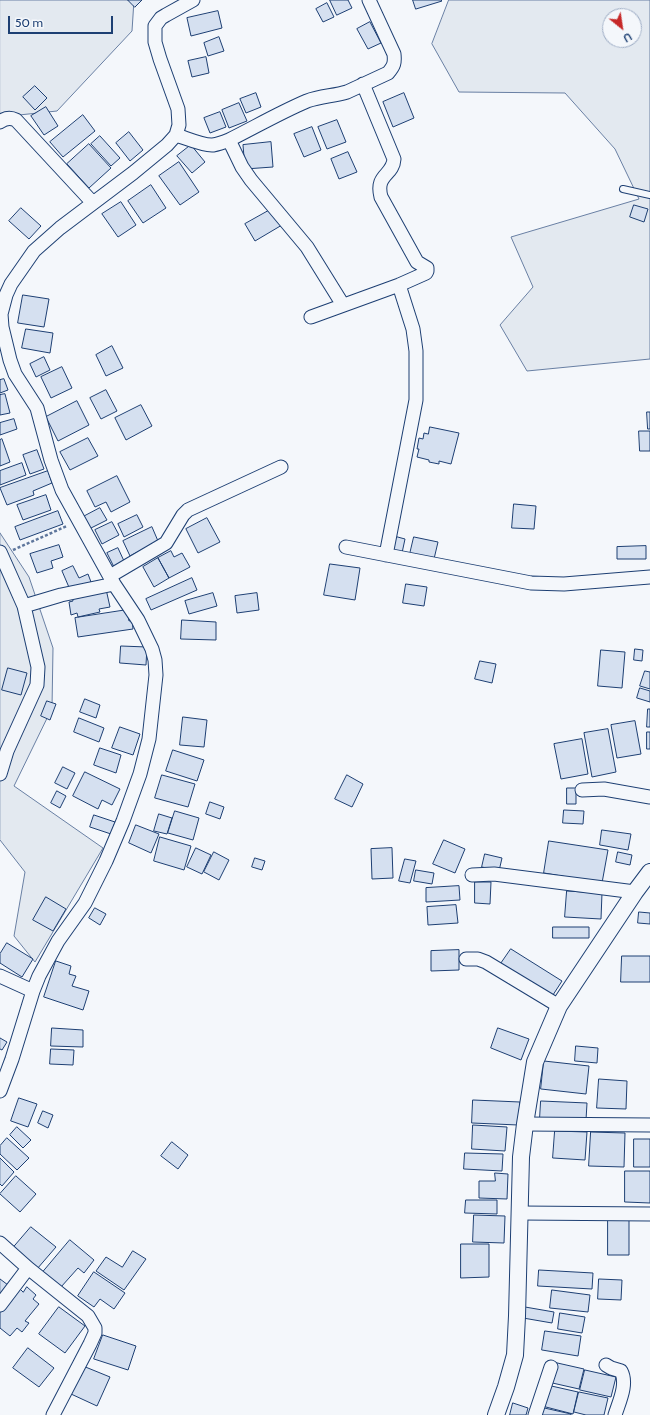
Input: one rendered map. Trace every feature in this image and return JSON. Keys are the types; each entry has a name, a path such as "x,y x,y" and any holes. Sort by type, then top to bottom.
{"street":[{"path":"0,1091 39,976 58,941 85,902 106,861 123,821 138,781 149,739 156,676 155,660 152,649 138,620 112,580 62,490 51,460 37,408 12,367 6,344 1,314 6,295 11,284 34,251 51,235 133,173 167,145 176,135 179,125 178,109 155,42 155,26 161,18 193,0"},
{"path":"176,135 212,146 229,140 307,101 322,96 340,94 388,73 393,68 395,62 394,54 369,0"},
{"path":"311,317 399,285 426,273 428,269 417,262 381,197 379,190 381,179 391,168 394,163 394,158 363,84"},
{"path":"0,122 10,118 16,120 93,203"},
{"path":"229,140 242,167 307,248 343,305"},
{"path":"386,555 416,400 416,351 413,329 399,285"},
{"path":"24,606 112,580 166,543 183,515 188,510 281,467"},
{"path":"346,547 531,583 564,584 650,578"},
{"path":"0,774 7,751 37,684 38,667 24,606 1,554"},
{"path":"582,790 604,789 650,798"},
{"path":"496,1415 506,1387 514,1355 521,1157 535,1062 559,1006 650,872"},
{"path":"472,875 494,874 635,892"},
{"path":"466,960 478,959 486,962 559,1006"},
{"path":"0,976 33,991"},
{"path":"525,1124 650,1125"},
{"path":"520,1213 650,1214"},
{"path":"0,1243 28,1268 88,1316 94,1324 95,1333 53,1415"},
{"path":"0,1305 28,1268"},
{"path":"606,1365 610,1368 621,1371 624,1376 624,1383 615,1415"},
{"path":"535,1415 551,1367"}],"lane":[{"path":"623,189 650,195"}],"path":[{"path":"1,554 79,521"}],"shaded area":[{"path":"0,0 134,0 132,31 57,111 0,117"},
{"path":"449,0 650,0 650,359 527,371 500,325 533,287 511,237 639,199 615,149 565,93 459,92 432,44"},
{"path":"0,533 29,577 53,648 52,708 14,786 103,848 35,962 14,936 25,872 0,840"}],"building":[{"path":"128,0 142,0 135,7"},
{"path":"330,0 348,0 352,8 337,15"},
{"path":"413,0 441,0 442,1 416,9"},
{"path":"327,3 334,17 323,22 316,9"},
{"path":"218,11 222,28 191,36 187,18"},
{"path":"370,22 381,43 368,49 357,29"},
{"path":"219,37 224,51 208,56 204,43"},
{"path":"206,57 209,73 192,77 188,61"},
{"path":"35,86 47,98 35,110 23,97"},
{"path":"256,93 261,107 246,113 240,99"},
{"path":"404,93 414,118 393,127 383,102"},
{"path":"239,103 247,121 229,128 222,110"},
{"path":"46,107 58,126 44,135 31,116"},
{"path":"220,112 226,127 210,133 204,118"},
{"path":"83,115 95,131 63,157 50,142"},
{"path":"337,120 346,142 327,149 318,127"},
{"path":"312,127 321,150 304,157 294,134"},
{"path":"129,132 143,150 130,161 116,143"},
{"path":"100,136 120,158 111,166 91,144"},
{"path":"271,142 273,167 245,169 243,145"},
{"path":"89,144 111,168 89,188 67,164"},
{"path":"191,145 205,162 192,173 177,156"},
{"path":"348,152 357,172 339,179 331,159"},
{"path":"179,162 199,192 180,205 159,176"},
{"path":"151,185 166,208 143,223 128,201"},
{"path":"121,202 136,225 118,237 102,214"},
{"path":"634,205 648,209 644,222 630,217"},
{"path":"21,208 41,226 29,239 9,221"},
{"path":"270,210 282,225 255,241 245,224"},
{"path":"23,295 49,299 44,327 18,323"},
{"path":"26,329 53,333 50,353 22,348"},
{"path":"112,346 123,368 106,376 96,355"},
{"path":"44,357 50,370 36,377 30,364"},
{"path":"62,367 72,388 51,398 41,377"},
{"path":"4,379 8,390 0,393 0,380"},
{"path":"106,390 117,411 101,419 90,398"},
{"path":"5,394 10,413 0,415 0,395"},
{"path":"77,401 89,425 58,441 46,417"},
{"path":"141,405 152,426 126,440 115,418"},
{"path":"647,412 650,412 650,429 648,429"},
{"path":"14,419 17,429 0,435 0,423"},
{"path":"430,427 459,433 451,464 439,461 439,464 429,462 429,460 417,457 419,438 423,439 424,433 428,434"},
{"path":"639,431 650,431 650,451 640,451"},
{"path":"88,438 98,456 70,470 60,452"},
{"path":"2,439 10,462 0,466 0,440"},
{"path":"37,450 44,469 30,474 23,455"},
{"path":"22,463 26,475 0,485 0,471"},
{"path":"48,471 52,483 33,491 34,495 7,505 0,488"},
{"path":"117,476 130,502 111,512 106,502 95,507 87,491"},
{"path":"46,495 51,510 23,520 17,505"},
{"path":"514,504 536,506 534,529 512,528"},
{"path":"100,508 107,520 89,529 83,517"},
{"path":"58,511 63,524 20,540 15,527"},
{"path":"137,515 143,527 124,537 118,524"},
{"path":"207,518 220,542 198,553 186,529"},
{"path":"112,522 119,535 102,544 95,530"},
{"path":"152,527 158,541 130,556 123,541"},
{"path":"394,536 405,539 402,553 391,551"},
{"path":"414,537 438,542 434,559 410,554"},
{"path":"59,545 63,557 51,561 53,568 37,573 30,554"},
{"path":"646,546 646,559 617,559 617,547"},
{"path":"118,548 124,561 114,567 107,553"},
{"path":"171,551 174,557 182,553 190,567 169,578 158,558"},
{"path":"158,558 169,578 154,587 143,567"},
{"path":"330,564 360,568 355,600 324,595"},
{"path":"73,566 79,578 88,574 91,582 71,592 62,571"},
{"path":"192,578 197,590 151,610 146,599"},
{"path":"406,584 427,587 424,606 403,603"},
{"path":"106,589 110,607 99,609 100,612 78,617 77,613 71,615 69,602 73,601 72,597"},
{"path":"213,593 217,606 189,614 185,601"},
{"path":"257,593 259,610 237,613 235,596"},
{"path":"127,610 129,621 132,620 133,629 78,637 75,618"},
{"path":"182,620 216,622 216,640 181,639"},
{"path":"121,646 147,647 146,665 120,663"},
{"path":"635,649 643,650 642,661 634,660"},
{"path":"601,650 625,652 622,688 598,686"},
{"path":"480,661 496,664 492,683 475,679"},
{"path":"8,668 27,673 21,695 2,690"},
{"path":"645,671 650,672 650,689 640,686"},
{"path":"640,688 650,691 650,702 637,698"},
{"path":"85,699 100,705 96,718 80,712"},
{"path":"47,701 56,704 50,720 41,716"},
{"path":"648,709 650,709 650,727 647,727"},
{"path":"183,717 207,720 204,747 180,745"},
{"path":"79,718 104,728 99,742 74,732"},
{"path":"635,721 641,754 617,758 611,725"},
{"path":"120,727 140,734 133,755 112,748"},
{"path":"608,729 616,772 592,777 584,733"},
{"path":"647,732 650,732 650,749 647,749"},
{"path":"582,739 588,774 561,779 554,744"},
{"path":"100,748 121,755 116,773 94,765"},
{"path":"173,750 204,760 197,781 166,771"},
{"path":"63,767 75,773 67,789 55,783"},
{"path":"85,772 120,789 112,805 102,800 98,809 73,796"},
{"path":"162,775 195,784 188,807 155,798"},
{"path":"347,775 363,784 352,807 335,799"},
{"path":"567,788 576,788 576,804 567,804"},
{"path":"57,791 66,796 60,808 51,803"},
{"path":"210,802 224,807 220,819 206,814"},
{"path":"564,810 584,811 583,824 563,823"},
{"path":"175,811 199,818 193,840 168,833"},
{"path":"159,814 172,818 167,834 154,831"},
{"path":"94,815 115,822 111,834 90,827"},
{"path":"136,825 159,834 151,853 129,843"},
{"path":"602,830 631,834 628,850 600,845"},
{"path":"160,837 191,846 184,870 154,861"},
{"path":"444,840 465,849 455,873 433,864"},
{"path":"549,841 608,850 602,883 544,873"},
{"path":"196,848 211,855 202,874 187,867"},
{"path":"392,848 393,878 372,879 371,849"},
{"path":"214,852 229,860 219,880 204,872"},
{"path":"618,852 632,855 630,865 616,862"},
{"path":"485,854 502,858 499,871 482,867"},
{"path":"255,858 265,861 262,870 252,867"},
{"path":"405,859 416,861 410,883 399,881"},
{"path":"416,870 434,873 432,884 414,881"},
{"path":"475,882 491,882 490,904 475,903"},
{"path":"459,886 460,900 426,902 426,888"},
{"path":"567,891 602,893 601,919 565,917"},
{"path":"46,897 66,909 53,931 33,920"},
{"path":"456,905 458,923 428,925 427,907"},
{"path":"95,908 106,914 100,925 89,918"},
{"path":"639,912 650,913 650,924 638,923"},
{"path":"553,927 589,927 589,938 553,938"},
{"path":"7,943 33,959 22,977 0,963 0,954"},
{"path":"511,949 562,981 551,998 500,965"},
{"path":"459,950 459,970 431,971 431,951"},
{"path":"622,956 650,956 650,982 621,982"},
{"path":"56,961 71,966 69,974 76,976 72,986 89,991 83,1010 44,997"},
{"path":"52,1028 83,1030 83,1047 51,1046"},
{"path":"498,1028 529,1039 521,1060 491,1048"},
{"path":"0,1038 7,1042 2,1050 0,1049"},
{"path":"576,1046 598,1048 597,1063 575,1061"},
{"path":"51,1049 74,1050 73,1065 50,1064"},
{"path":"544,1061 589,1066 586,1094 541,1089"},
{"path":"599,1079 627,1081 626,1109 597,1108"},
{"path":"19,1098 37,1104 28,1127 11,1121"},
{"path":"473,1100 520,1102 518,1125 472,1123"},
{"path":"541,1101 587,1103 586,1120 540,1118"},
{"path":"43,1111 53,1115 48,1128 38,1123"},
{"path":"473,1125 507,1127 505,1151 472,1149"},
{"path":"17,1127 31,1140 23,1148 10,1135"},
{"path":"555,1131 587,1132 585,1160 553,1158"},
{"path":"591,1132 625,1133 624,1167 589,1166"},
{"path":"7,1138 29,1158 17,1170 0,1154 0,1146"},
{"path":"634,1139 650,1139 650,1167 634,1167"},
{"path":"172,1142 188,1155 178,1169 161,1156"},
{"path":"465,1153 503,1154 502,1171 464,1169"},
{"path":"0,1158 14,1172 2,1186 0,1184"},
{"path":"625,1171 650,1171 650,1203 625,1202"},
{"path":"495,1173 508,1174 507,1199 479,1198 479,1181 495,1181"},
{"path":"16,1176 36,1194 20,1212 0,1194"},
{"path":"466,1200 497,1200 497,1214 465,1213"},
{"path":"474,1215 505,1216 504,1243 473,1242"},
{"path":"608,1218 629,1218 629,1255 608,1255"},
{"path":"31,1227 56,1247 37,1269 13,1248"},
{"path":"70,1240 94,1260 84,1273 78,1268 61,1287 43,1272"},
{"path":"461,1244 489,1244 489,1277 461,1278"},
{"path":"133,1251 146,1259 124,1290 96,1271 106,1257 122,1267"},
{"path":"539,1270 593,1273 592,1289 538,1286"},
{"path":"94,1272 125,1293 114,1309 100,1299 94,1307 78,1296"},
{"path":"0,1279 8,1285 0,1295"},
{"path":"599,1279 622,1280 621,1300 598,1299"},
{"path":"27,1287 36,1295 33,1299 39,1304 25,1321 29,1323 22,1332 17,1328 10,1336 0,1328 0,1312 19,1288 23,1292"},
{"path":"552,1290 590,1295 588,1312 550,1308"},
{"path":"59,1307 85,1326 65,1353 39,1334"},
{"path":"525,1307 554,1312 552,1323 523,1318"},
{"path":"560,1313 585,1317 582,1333 558,1329"},
{"path":"545,1331 581,1336 578,1356 542,1350"},
{"path":"103,1335 136,1346 128,1370 94,1359"},
{"path":"28,1348 54,1368 39,1387 13,1368"},
{"path":"553,1362 584,1369 579,1389 548,1382"},
{"path":"83,1366 110,1377 97,1406 71,1394"},
{"path":"585,1370 616,1377 611,1397 580,1390"},
{"path":"547,1385 578,1392 573,1414 542,1406"},
{"path":"579,1392 608,1398 604,1415 586,1415 574,1412"},
{"path":"513,1403 528,1408 526,1415 510,1415"},
{"path":"540,1407 571,1414 571,1415 538,1415"}]}
